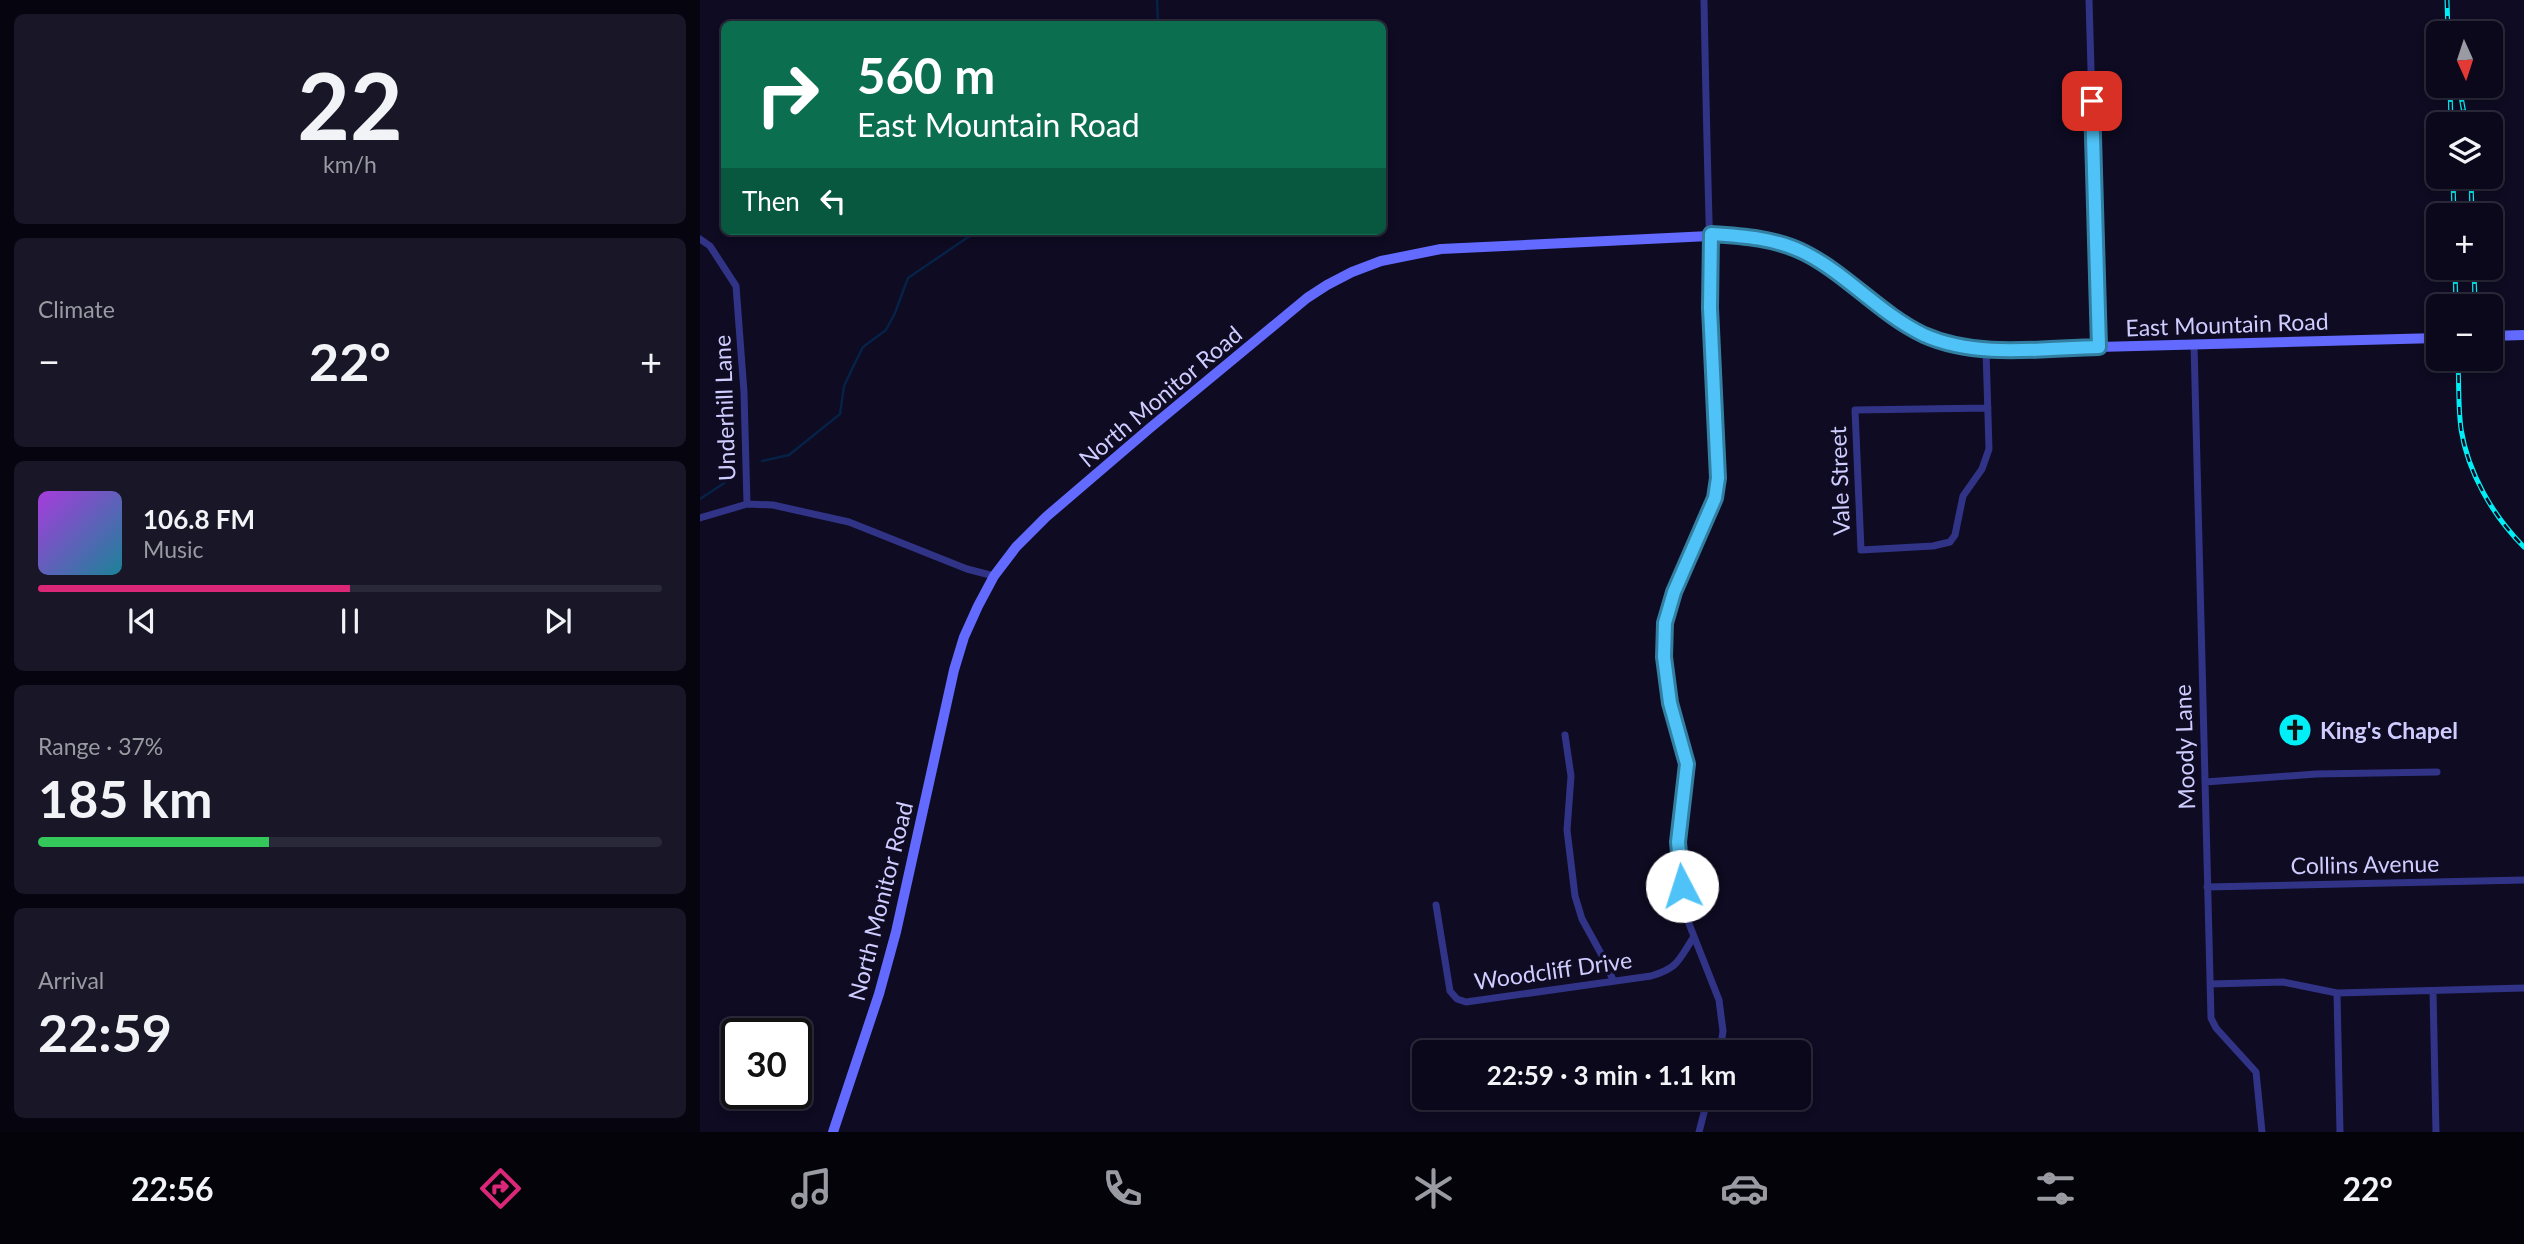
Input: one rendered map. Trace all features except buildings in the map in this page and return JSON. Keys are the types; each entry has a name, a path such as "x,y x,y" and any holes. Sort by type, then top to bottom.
{"street":[{"path":"1704,0 1711,234 1710,308 1718,478 1715,498 1674,592 1664,637 1670,703 1687,764 1678,842 1684,911 1719,1000 1722,1040"},
{"path":"2089,0 2099,347"},
{"name":"East Mountain Road","path":"1711,234 1765,240 1804,253 1825,265 1899,321 1925,335 1986,350 2426,338"},
{"name":"North Monitor Road","path":"833,1132 879,995 896,932 954,670 964,637 994,576 1016,547 1046,517 1150,428 1307,298 1352,272 1381,261 1441,249 1711,234"},
{"name":"Underhill Lane","path":"700,239 710,246 736,286 744,392 747,504"},
{"path":"2503,336 2524,335"},
{"name":"Moody Lane","path":"2194,344 2211,1018 2216,1028 2256,1072 2262,1132"},
{"path":"1986,350 1988,408"},
{"name":"Vale Street","path":"1988,408 1987,460 1963,496 1955,535 1950,542 1933,547 1861,550 1856,410 1988,408"},
{"path":"700,518 747,504 773,505 849,522 967,569 994,576"},
{"path":"1564,735 1571,776 1567,830 1576,897 1582,919 1613,980"},
{"path":"2205,782 2316,774 2437,772"},
{"name":"Collins Avenue","path":"2207,887 2524,880"},
{"name":"Woodcliff Drive","path":"1436,905 1450,991 1457,999 1476,1002 1651,976 1668,971 1693,938"},
{"path":"2210,984 2283,982 2337,993 2524,988"},
{"path":"2433,991 2437,1132"},
{"path":"2337,993 2340,1132"},
{"path":"1699,1132 1705,1110"}],"waterway":[{"path":"1157,0 1158,21"},
{"path":"762,461 789,455 840,414 844,386 863,347 886,330 908,278 971,235"},
{"path":"700,499 735,476"}],"railway":[{"path":"2447,0 2448,21"},
{"path":"2450,98 2451,112"},
{"path":"2461,98 2464,112"},
{"path":"2453,189 2454,203"},
{"path":"2471,189 2472,203"},
{"path":"2455,280 2456,294"},
{"path":"2474,280 2475,294"},
{"path":"2458,371 2461,429 2469,462 2492,508 2524,547"}],"place":[{"name":"King's Chapel","path":"2295,730"}],"route":[{"path":"1682,886 1678,842 1687,764 1670,703 1664,637 1674,592 1705,524 1715,498 1718,478 1710,308 1711,234 1754,237 1777,242 1804,253 1825,265 1899,321 1925,335 1946,342 1986,350 2099,347 2092,101"}]}
